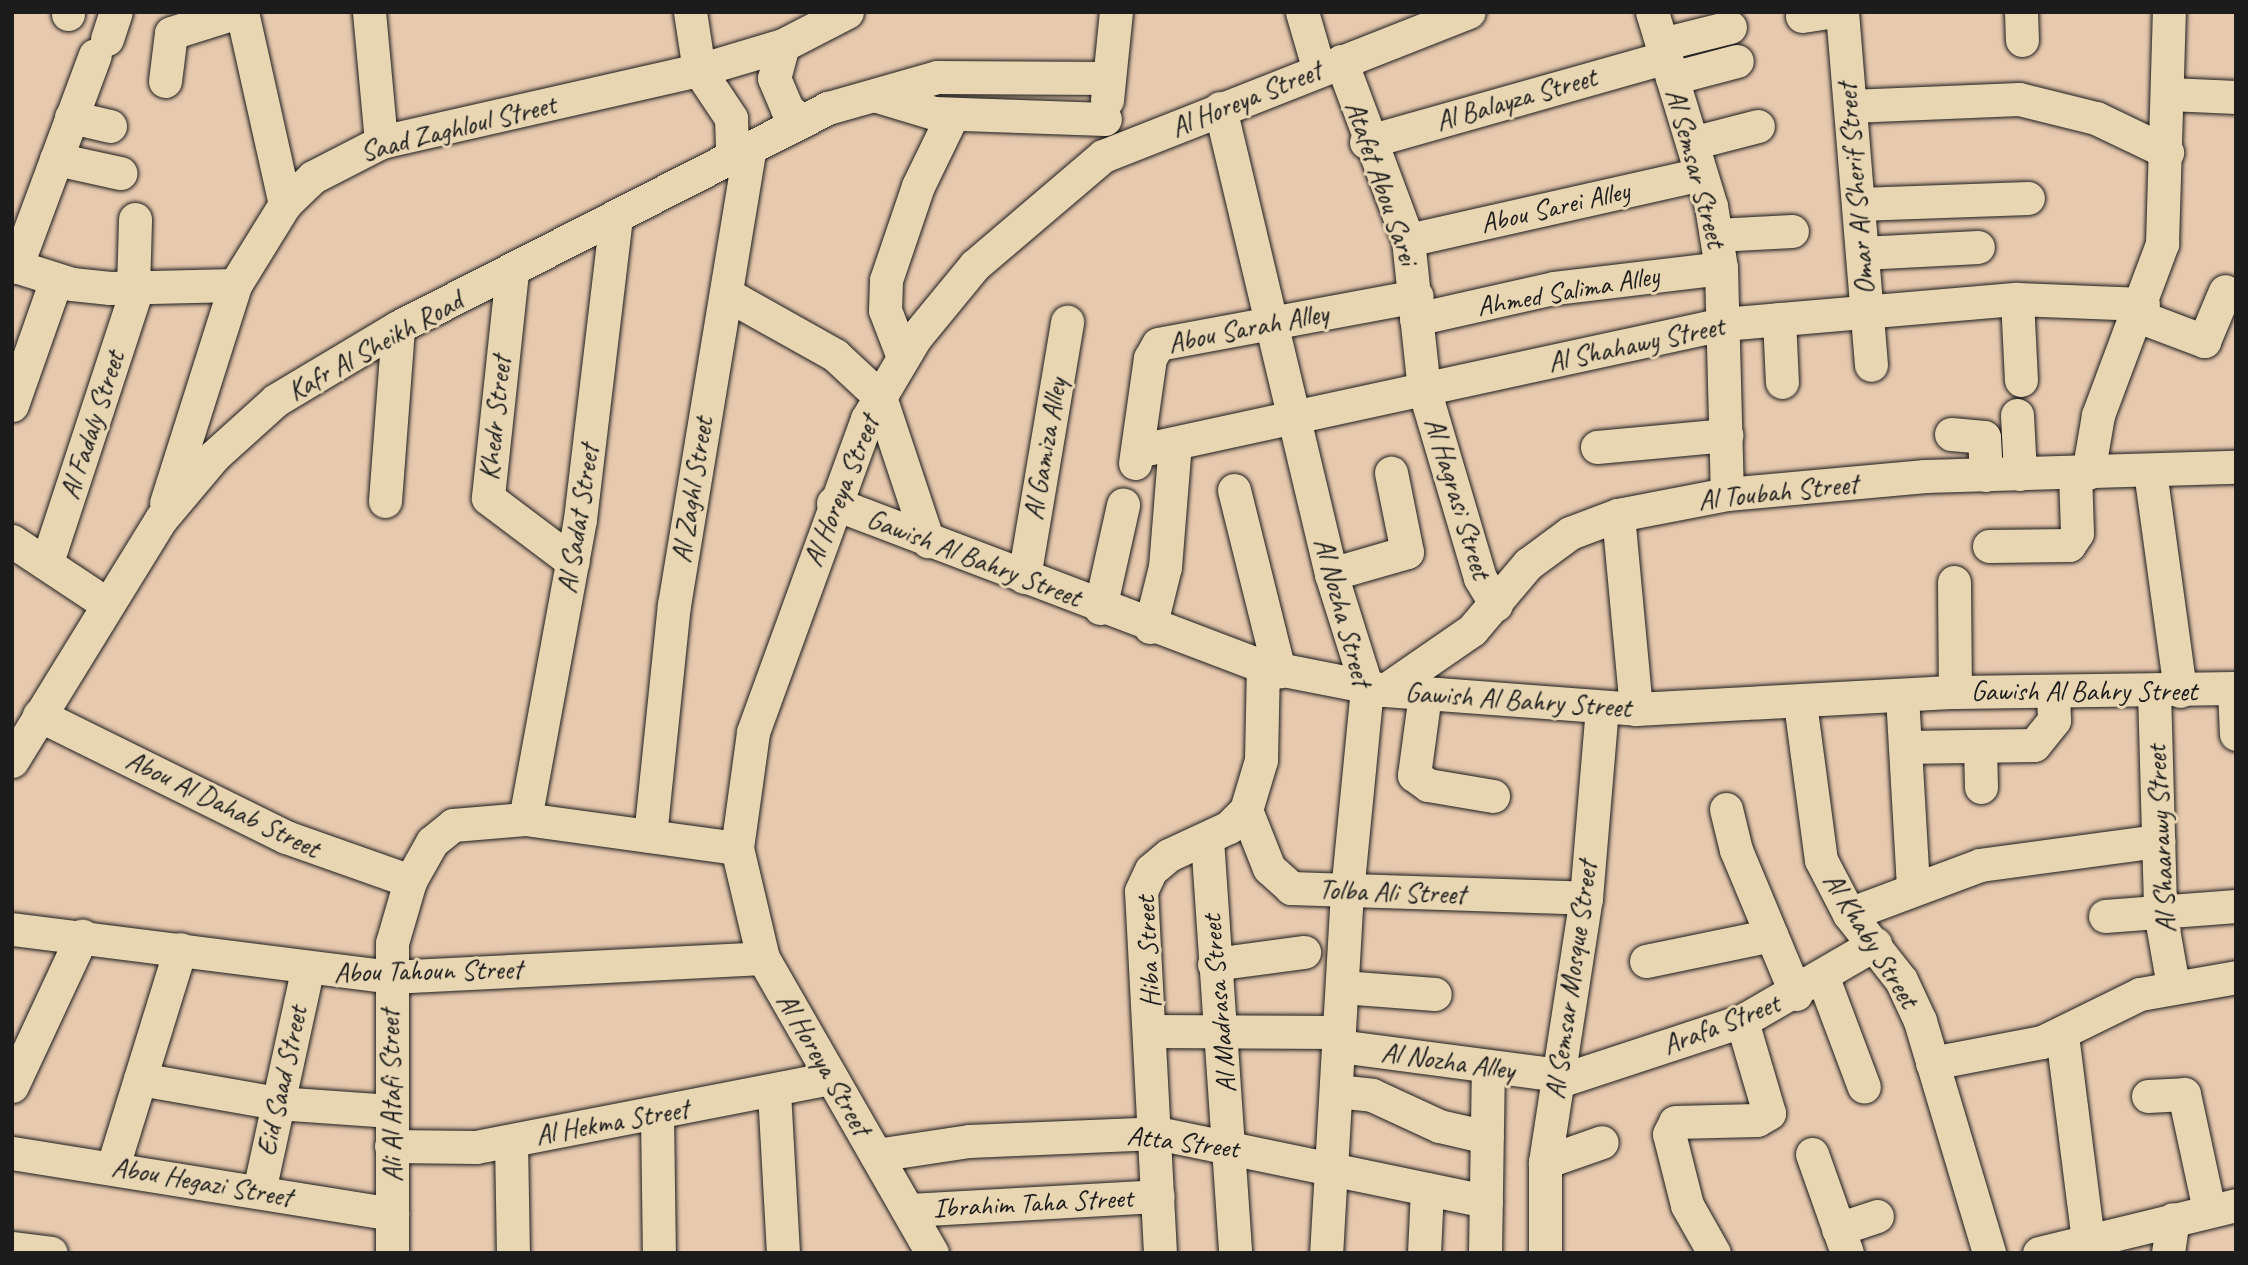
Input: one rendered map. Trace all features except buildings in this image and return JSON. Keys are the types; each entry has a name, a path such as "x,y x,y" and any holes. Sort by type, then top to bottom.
{"street":[{"path":"165,80 171,33 240,12 285,204"},
{"path":"369,12 381,142"},
{"path":"690,12 699,71"},
{"path":"1103,156 1116,12"},
{"name":"Atafet Abou Sarei","path":"1302,12 1366,142 1408,240 1424,389"},
{"name":"Al Horeya Street","path":"932,1253 763,958 737,848 753,732 832,503 880,397 903,357 975,265 1103,156 1469,12"},
{"name":"Al Semsar Street","path":"1652,12 1697,158 1716,235 1721,268 1727,494"},
{"name":"Omar Al Sherif Street","path":"1842,12 1871,365"},
{"path":"1989,547 2069,545 2077,533 2082,473 2098,415 2140,310 2162,244 2169,94 2169,12"},
{"name":"Saad Zaghloul Street","path":"161,519 234,285 285,204 324,170 381,142 699,71 783,45 833,15"},
{"path":"1667,60 1730,27"},
{"path":"106,36 71,117 14,266 56,280 135,288 234,285"},
{"path":"783,45 774,78 787,109 800,120"},
{"path":"1667,60 1737,61"},
{"name":"Al Balayza Street","path":"1366,142 1667,60"},
{"name":"Al Zaghl Street","path":"650,836 674,605 728,295 741,151 731,118 699,71"},
{"name":"Kafr Al Sheikh Road","path":"13,759 161,519 214,456 276,400 398,327 512,272 800,120 937,77 1109,78"},
{"path":"2169,94 2236,97"},
{"path":"877,96 953,114 1105,119"},
{"path":"1850,106 2019,99 2095,118 2167,152"},
{"name":"Al Nozha Street","path":"1220,108 1296,416 1331,574 1376,689 1347,891 1326,1253"},
{"path":"903,357 890,324 886,280 918,186 953,114"},
{"path":"71,117 110,125"},
{"name":"Abou Sarei Alley","path":"1408,240 1697,158 1758,126"},
{"path":"56,159 120,173"},
{"path":"1858,204 2028,198"},
{"name":"Al Sadat Street","path":"525,819 531,758 573,562 616,218"},
{"name":"Al Fadaly Street","path":"47,562 135,288 135,219"},
{"path":"1716,235 1792,231"},
{"path":"1862,253 1978,247"},
{"name":"Ahmed Salima Alley","path":"1417,307 1721,268"},
{"name":"Khedr Street","path":"512,272 488,498 573,562"},
{"path":"12,405 56,280"},
{"name":"Al Shahawy Street","path":"1136,457 1175,443 1723,324 2017,299 2140,310 2204,341 2225,291"},
{"path":"728,295 835,355 880,397 928,541"},
{"path":"2017,299 2021,380"},
{"path":"859,300 890,324"},
{"name":"Abou Sarah Alley","path":"1136,457 1150,358 1158,344 1273,322 1417,307"},
{"path":"1780,319 1782,382"},
{"name":"Al Gamiza Alley","path":"1024,578 1067,321"},
{"path":"384,501 398,327"},
{"name":"Al Hagrasi Street","path":"1424,389 1480,578 1496,605"},
{"path":"2017,415 2020,474"},
{"path":"1951,434 1981,433 1986,475"},
{"path":"1597,447 1726,435"},
{"path":"1150,627 1169,542 1175,443"},
{"name":"Al Toubah Street","path":"1376,689 1445,653 1496,605 1528,564 1570,533 1618,515 1727,494 1986,475 2236,467"},
{"name":"Al Shaarawy Street","path":"2150,471 2167,691 2158,841 2160,912 2173,986"},
{"path":"1331,574 1407,552 1391,473"},
{"path":"1234,490 1271,668 1261,760 1246,810"},
{"name":"Gawish Al Bahry Street","path":"832,503 1150,627 1271,668 1376,689 1636,709 1800,703 1955,692 2235,689"},
{"path":"1100,608 1123,505"},
{"path":"1618,515 1636,709"},
{"path":"12,541 107,604"},
{"path":"1954,582 1955,692"},
{"path":"2235,689 2236,734"},
{"path":"1905,747 2034,745 2048,736 2053,691"},
{"path":"1425,694 1414,775 1428,785 1493,796"},
{"path":"1902,695 1913,888"},
{"name":"Al Khaby Street","path":"1800,703 1821,860 1849,915 1875,944 1915,1010 1989,1253"},
{"name":"Al Semsar Mosque Street","path":"1545,1253 1545,1162 1586,898 1602,708"},
{"name":"Abou Al Dahab Street","path":"39,715 286,837 410,881"},
{"path":"1980,746 1981,787"},
{"path":"1726,809 1735,850 1771,935 1810,986 1864,1087"},
{"name":"Hiba Street","path":"1160,1253 1152,1031 1141,891 1151,870 1207,839 1246,810"},
{"name":"Tolba Ali Street","path":"1246,810 1278,880 1292,888 1586,898"},
{"name":"Ali Al Atafi Street","path":"392,1253 390,977 399,911 410,881 432,842 453,825 525,819 737,848"},
{"name":"Al Madrasa Street","path":"1207,839 1218,1031 1232,1147 1235,1253"},
{"path":"1849,915 1980,864 2158,841"},
{"path":"2105,916 2236,906"},
{"name":"Abou Tahoun Street","path":"12,929 180,949 307,971 390,977 763,958"},
{"path":"1646,961 1771,935"},
{"path":"12,1086 82,936"},
{"name":"Arafa Street","path":"1557,1079 1742,1021 1810,986 1875,944"},
{"path":"113,1166 180,949"},
{"path":"1214,964 1304,952"},
{"name":"Eid Saad Street","path":"258,1191 307,971"},
{"path":"1932,1063 2062,1035 2109,1007 2173,986 2236,977"},
{"path":"1342,987 1435,994"},
{"path":"1714,1253 1687,1205 1669,1134 1675,1122 1757,1120 1769,1114 1742,1021"},
{"name":"Al Nozha Alley","path":"1152,1031 1218,1031 1339,1039 1557,1079"},
{"path":"2062,1035 2088,1240"},
{"path":"1485,1253 1488,1066"},
{"name":"Al Hekma Street","path":"391,1146 511,1141 774,1092 831,1078"},
{"path":"140,1079 278,1103 391,1111"},
{"path":"1336,1091 1372,1095 1439,1126 1487,1137"},
{"path":"774,1092 783,1253"},
{"path":"2039,1253 2222,1207 2184,1094 2148,1096"},
{"path":"657,1115 659,1253"},
{"name":"Atta Street","path":"876,1156 969,1141 1157,1133 1486,1201"},
{"path":"511,1141 513,1253"},
{"path":"1545,1162 1602,1142"},
{"name":"Abou Hegazi Street","path":"12,1153 113,1166 392,1214"},
{"path":"1812,1154 1843,1241 1877,1216"},
{"path":"1424,1253 1427,1189"},
{"name":"Ibrahim Taha Street","path":"908,1210 1158,1196"},
{"path":"2168,1253 2173,1219"},
{"path":"12,1248 51,1253"}]}
